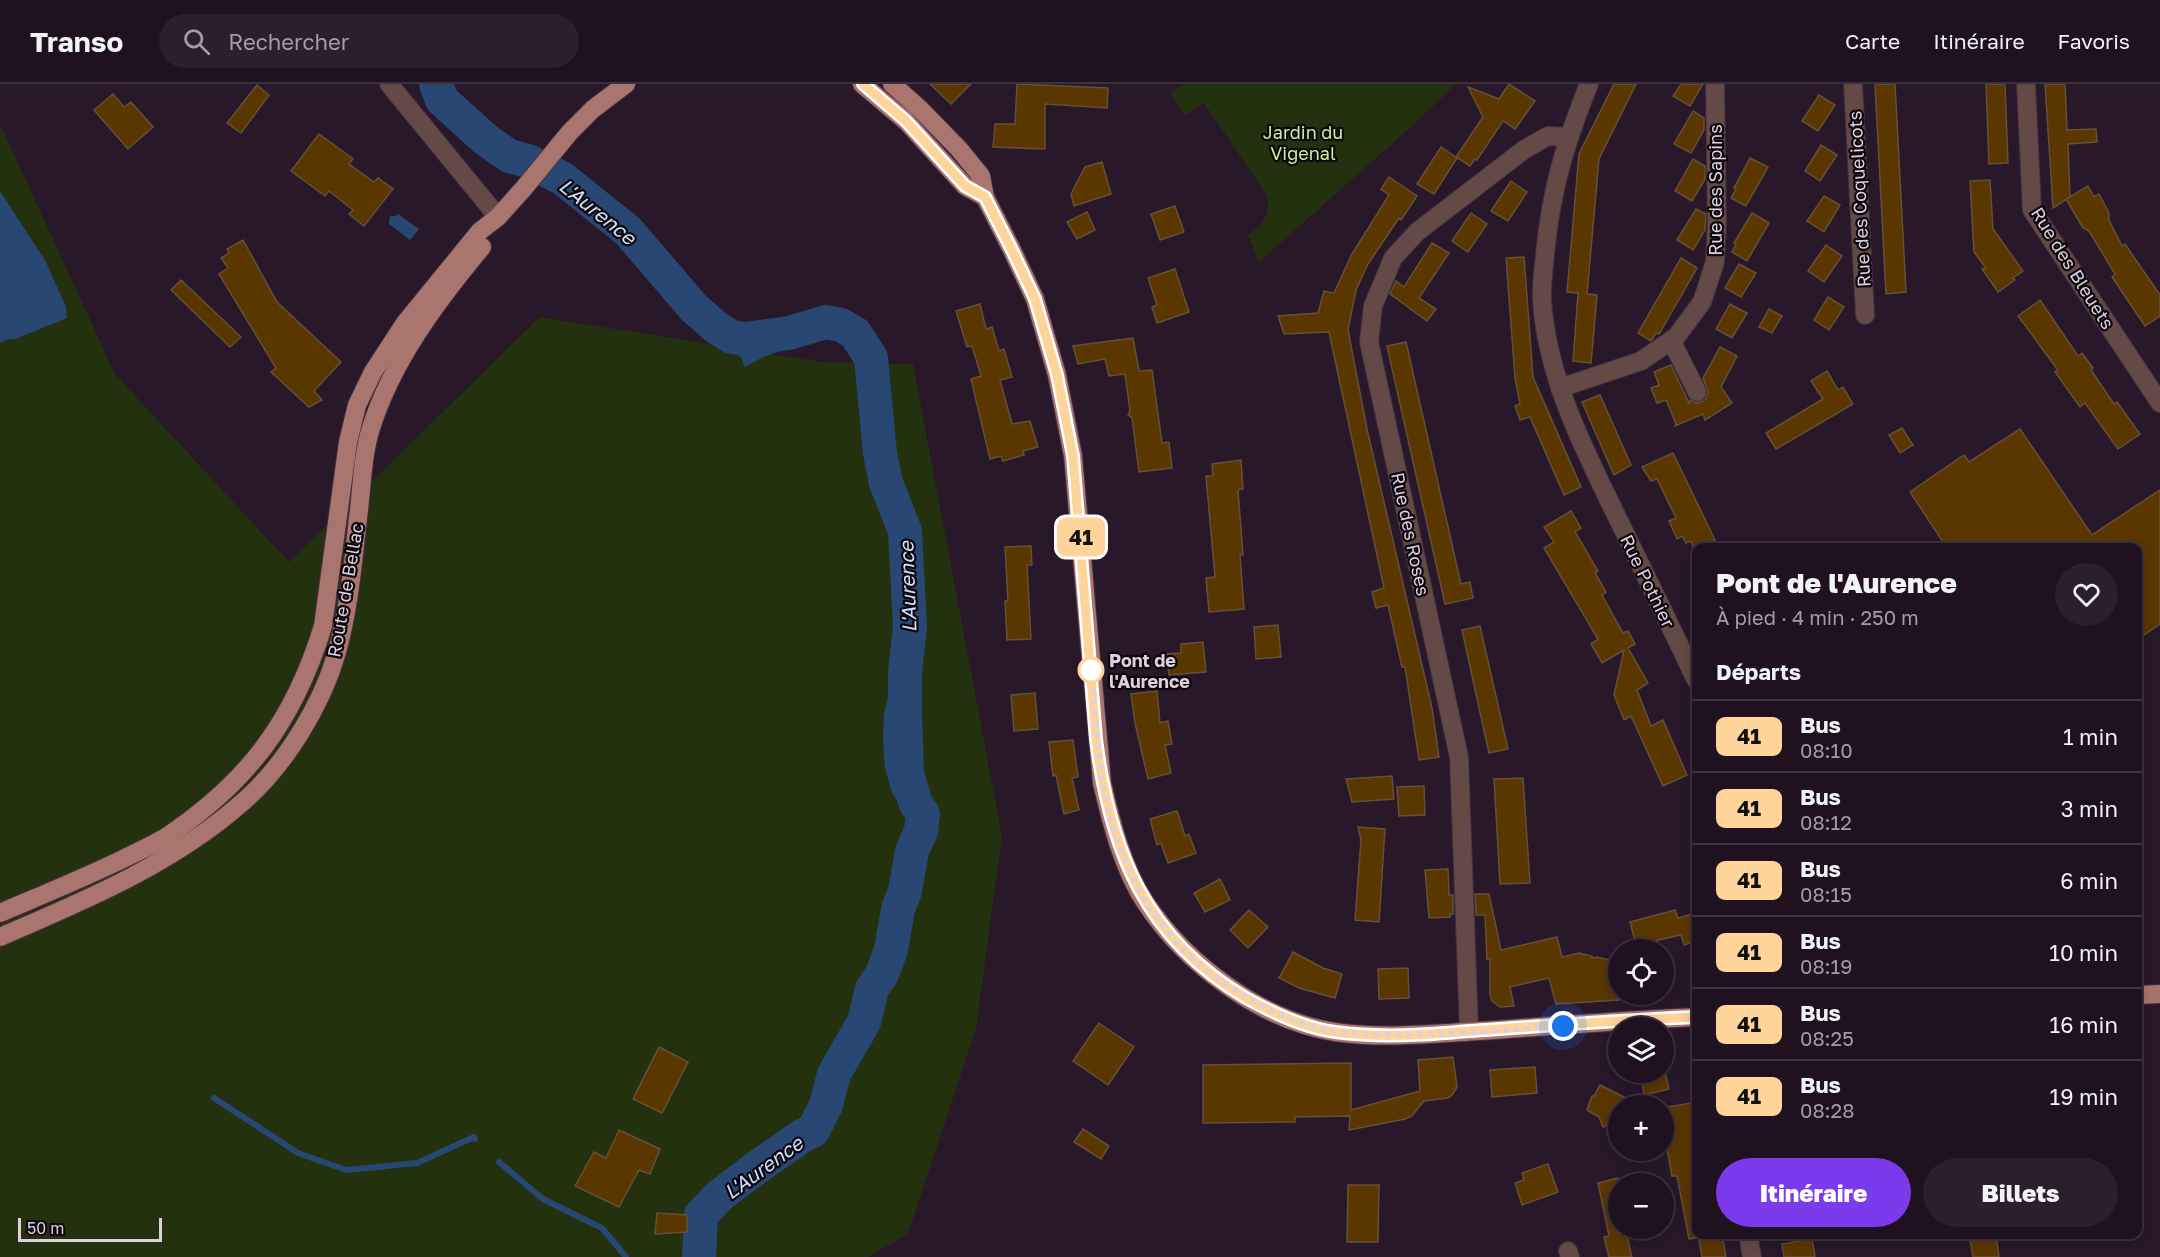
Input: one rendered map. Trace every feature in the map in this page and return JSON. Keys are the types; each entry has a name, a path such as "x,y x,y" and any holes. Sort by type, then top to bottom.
{"main road":[{"name":"Route de Bellac","path":"0,913 102,869 164,838 212,803 262,751 287,715 313,656 323,626 343,474 357,405 374,372 405,323 480,231 498,217 524,189 570,132 593,109 626,84"},
{"path":"862,84 906,121 965,186 985,197"},
{"path":"892,84 959,149 981,176 985,197 1035,299 1060,385 1073,456 1096,739 1102,783 1111,823 1121,852 1144,901 1181,948 1211,974 1260,1005 1296,1021 1333,1032 1377,1035 1692,1017"},
{"name":"Route de Bellac","path":"0,937 96,895 171,856 208,831 246,799 283,759 309,717 336,654 350,587 366,453 371,429 385,393 404,355 445,294 489,239 498,217"},
{"path":"2142,995 2160,994"}],"street":[{"path":"389,84 498,217"},
{"name":"Rue Pothier","path":"1589,84 1568,136 1548,217 1541,297 1546,335 1560,388 1588,458 1692,672"},
{"name":"Rue des Sapins","path":"1560,388 1641,362 1676,337 1702,302 1715,262 1717,222 1715,84"},
{"name":"Rue des Coquelicots","path":"1853,84 1865,315"},
{"name":"Rue des Bleuets","path":"2026,84 2032,210 2160,403"},
{"name":"Rue des Roses","path":"1469,1031 1459,757 1369,342 1373,306 1393,258 1417,232 1525,149 1548,136 1568,136"},
{"path":"1671,340 1697,392"},
{"path":"1749,1239 1752,1257"}],"green space":[{"name":"Jardin du Vigenal","path":"1185,84 1456,84 1259,262 1248,235 1258,227 1267,214 1268,197 1204,103 1185,115 1170,93"},
{"path":"0,124 115,374 289,562 540,317 822,362 913,364 1002,836 976,1029 908,1234 868,1257 0,1257"}],"water":[{"path":"427,84 436,84 442,100 485,139 509,156 528,161 519,172 487,153 458,129 451,117 433,98"},
{"path":"559,177 628,231 694,308 717,328 732,337 745,339 789,333 826,322 841,325 855,333 871,358 880,454 886,483 905,531 910,627 905,672 907,774 916,804 923,814 921,831 912,851 905,891 898,909 891,950 882,974 872,989 864,1022 834,1074 826,1105 813,1131 756,1168 719,1196 701,1215 699,1257 686,1257 692,1206 719,1183 763,1156 798,1129 809,1116 825,1068 854,1026 860,995 873,975 890,903 901,875 905,848 913,824 892,793 885,768 883,740 884,715 894,669 893,651 899,624 897,622 894,549 890,525 870,488 863,359 852,343 835,334 824,332 807,342 763,357 745,367 740,356 720,347 673,299 658,278 614,232 552,185"},
{"path":"0,191 46,262 66,307 67,318 0,343"},
{"path":"398,214 419,229 410,240 389,224 390,216"}],"building":[{"path":"930,84 971,84 951,104"},
{"path":"1017,84 1108,88 1107,108 1045,104 1045,149 993,147 995,124 1015,124"},
{"path":"1509,84 1535,101 1515,129 1503,121 1477,160 1475,159 1470,166 1456,157 1483,117 1468,87 1499,99"},
{"path":"1614,84 1636,84 1599,159 1587,294 1597,295 1591,363 1573,361 1578,293 1567,292 1579,154"},
{"path":"1681,84 1703,84 1690,106 1673,96"},
{"path":"1875,84 1895,84 1906,292 1886,294"},
{"path":"1986,84 2005,84 2008,163 1989,164"},
{"path":"2045,84 2065,84 2067,130 2096,129 2097,142 2068,144 2070,197 2053,208"},
{"path":"257,85 269,95 241,133 227,123"},
{"path":"113,94 124,107 131,102 153,127 128,149 94,110"},
{"path":"1819,95 1835,105 1818,131 1802,121"},
{"path":"1693,111 1704,118 1704,130 1691,153 1674,144"},
{"path":"319,134 353,159 349,164 374,182 378,178 393,189 364,226 349,214 353,210 329,191 325,196 291,171"},
{"path":"1821,145 1837,155 1820,181 1805,171"},
{"path":"1441,147 1457,158 1434,194 1417,184"},
{"path":"1750,158 1768,167 1746,206 1731,198"},
{"path":"1693,159 1705,166 1705,179 1692,201 1675,191"},
{"path":"1102,162 1111,194 1074,206 1071,194 1085,167"},
{"path":"1389,177 1417,196 1368,264 1356,290 1348,330 1367,429 1432,708 1439,757 1419,760 1405,667 1402,667 1388,605 1376,608 1372,592 1384,588 1329,332 1284,334 1278,316 1318,313 1324,291 1334,293 1352,254 1389,195 1381,189"},
{"path":"1990,180 1993,229 2023,271 1998,292 1982,269 1986,268 1974,252 1970,181"},
{"path":"1511,181 1527,192 1508,221 1491,211"},
{"path":"2088,186 2094,197 2099,194 2122,246 2125,244 2160,295 2160,316 2145,326 2112,277 2115,274 2089,231 2083,228 2066,199"},
{"path":"1824,196 1840,205 1824,232 1807,221"},
{"path":"1175,206 1184,232 1160,240 1151,214"},
{"path":"1696,209 1706,214 1705,230 1693,250 1677,240"},
{"path":"1087,212 1095,230 1077,239 1067,222"},
{"path":"1471,213 1487,224 1468,252 1452,241"},
{"path":"1752,213 1769,223 1747,261 1732,252 1736,244 1734,243"},
{"path":"243,240 277,302 341,362 314,391 322,400 309,407 271,372 276,368 219,274 228,268 221,258 229,253 227,249"},
{"path":"1432,243 1449,253 1419,298 1436,309 1427,321 1390,294 1396,281 1404,287"},
{"path":"1826,245 1842,256 1824,282 1808,271"},
{"path":"1524,257 1533,377 1581,487 1564,495 1530,417 1520,420 1515,406 1520,404 1515,378 1506,258"},
{"path":"1681,258 1697,268 1659,334 1656,333 1651,341 1638,333"},
{"path":"1739,264 1756,273 1741,297 1725,288"},
{"path":"1175,269 1189,312 1157,323 1152,307 1157,305 1148,278"},
{"path":"181,280 241,337 230,347 171,290"},
{"path":"1828,297 1844,307 1829,330 1814,320"},
{"path":"2040,300 2078,356 2082,353 2114,404 2117,402 2140,434 2118,449 2085,403 2080,407 2055,372 2058,370 2018,316"},
{"path":"980,304 986,329 992,327 999,351 1004,349 1012,377 1000,380 1012,424 1030,421 1038,447 1023,451 1024,455 1003,461 1001,456 990,459 971,379 981,376 972,346 967,347 956,311"},
{"path":"1730,304 1747,313 1732,338 1716,329"},
{"path":"1769,309 1782,316 1772,333 1759,327"},
{"path":"1133,338 1139,371 1152,370 1162,443 1169,442 1172,468 1139,472 1132,418 1128,415 1130,411 1125,374 1109,376 1105,359 1078,364 1073,346"},
{"path":"1406,342 1461,584 1470,582 1473,598 1445,604 1387,346"},
{"path":"1720,347 1737,356 1721,387 1732,403 1705,420 1703,414 1675,426 1666,400 1657,403 1651,388 1659,385 1654,372 1671,365 1689,403 1690,400 1696,403 1701,402 1706,399 1708,392 1703,378"},
{"path":"1827,371 1838,390 1843,387 1853,404 1776,449 1766,433 1823,399 1811,381"},
{"path":"1600,395 1631,465 1614,475 1582,402"},
{"path":"1902,428 1913,445 1900,453 1889,435"},
{"path":"2020,429 2092,535 2160,490 2160,624 2142,636 2142,543 1944,543 1910,492 1964,455 1969,462"},
{"path":"1673,453 1715,540 1708,543 1692,544 1691,541 1686,543 1682,536 1677,539 1669,521 1676,518 1657,479 1651,481 1642,467"},
{"path":"1241,460 1243,489 1238,490 1244,609 1209,612 1206,578 1215,577 1206,476 1213,476 1212,464"},
{"path":"1571,511 1581,528 1575,532 1598,571 1595,573 1606,592 1602,595 1623,633 1628,631 1635,644 1628,648 1648,683 1637,690 1651,726 1663,720 1687,775 1663,786 1631,716 1624,720 1614,695 1624,650 1602,663 1591,644 1598,639 1544,548 1554,542 1544,527"},
{"path":"1031,546 1032,565 1027,565 1031,639 1007,640 1005,601 1008,601 1005,547"},
{"path":"1278,625 1281,657 1256,659 1254,627"},
{"path":"1480,626 1508,749 1489,753 1462,630"},
{"path":"1203,642 1206,672 1169,675 1167,654 1181,653 1181,644"},
{"path":"1157,691 1160,723 1168,721 1172,744 1165,745 1171,773 1148,779 1131,694"},
{"path":"1035,693 1038,729 1014,731 1011,695"},
{"path":"1073,740 1078,777 1072,778 1079,810 1064,814 1056,775 1053,776 1049,742"},
{"path":"1392,776 1394,799 1352,802 1346,779"},
{"path":"1523,778 1530,883 1500,884 1494,779"},
{"path":"1424,786 1425,815 1399,816 1397,787"},
{"path":"1177,811 1185,836 1189,834 1196,853 1168,863 1161,843 1157,845 1150,819"},
{"path":"1358,827 1385,829 1379,922 1355,920 1361,840"},
{"path":"1448,869 1449,895 1453,895 1453,914 1450,914 1450,917 1429,918 1425,870"},
{"path":"1220,879 1230,900 1205,912 1194,893"},
{"path":"1475,894 1489,894 1501,950 1557,937 1562,957 1579,953 1592,956 1592,958 1608,960 1608,1001 1556,1004 1549,978 1510,987 1514,1006 1500,1007 1492,1001 1490,995 1490,959 1487,959 1485,915 1476,915"},
{"path":"1249,910 1268,927 1248,948 1230,930"},
{"path":"1675,910 1678,918 1692,914 1692,942 1684,945 1681,935 1663,939 1634,939 1630,922"},
{"path":"1293,952 1323,968 1342,974 1335,998 1299,988 1279,978"},
{"path":"1408,968 1409,998 1379,999 1378,969"},
{"path":"1099,1023 1134,1047 1108,1085 1073,1061"},
{"path":"659,1047 688,1062 662,1113 633,1099"},
{"path":"1453,1057 1457,1087 1452,1095 1448,1098 1424,1101 1412,1116 1405,1119 1349,1130 1350,1116 1295,1117 1295,1122 1203,1123 1203,1065 1351,1063 1351,1110 1420,1091 1418,1060"},
{"path":"1535,1067 1537,1093 1492,1097 1490,1070"},
{"path":"1642,1083 1668,1083 1669,1089 1644,1095"},
{"path":"1600,1085 1620,1095 1608,1095 1608,1125 1603,1127 1599,1117 1587,1110"},
{"path":"1691,1103 1692,1239 1689,1239 1677,1176 1671,1173 1669,1161 1674,1161 1674,1106"},
{"path":"1083,1129 1109,1146 1101,1159 1074,1142"},
{"path":"619,1130 660,1149 650,1174 639,1170 619,1207 575,1186 594,1152 606,1158"},
{"path":"1548,1164 1558,1192 1522,1205 1515,1183 1524,1180 1522,1173"},
{"path":"1608,1180 1608,1231 1598,1183"},
{"path":"1348,1185 1379,1185 1378,1242 1347,1242"},
{"path":"657,1213 687,1215 687,1232 655,1234"},
{"path":"1604,1237 1628,1239 1632,1257 1609,1257"},
{"path":"1699,1239 1723,1239 1726,1257 1702,1257"},
{"path":"1812,1239 1815,1257 1784,1257 1782,1244"},
{"path":"1970,1239 1997,1239 1999,1257 1973,1257"}],"waterway":[{"name":"L'Aurence","path":"436,84 442,100 485,139 509,156 528,161 562,178 628,231 694,308 717,328 732,337 745,339 789,333 826,322 841,325 855,333 871,358 880,453 886,483 905,531 910,627 905,672 907,774 916,804 923,814 921,831 912,851 891,950 882,974 872,989 864,1022 834,1074 826,1105 813,1131 756,1168 719,1196 701,1215 699,1257"},
{"path":"214,1098 298,1153 346,1170 417,1163 474,1137 475,1139"},
{"path":"499,1162 543,1199 602,1228 626,1257"}],"bus line":[{"name":"41","path":"863,84 906,121 965,186 985,197 1035,299 1057,375 1073,456 1096,739 1102,783 1111,823 1121,852 1144,901 1181,948 1234,991 1296,1021 1333,1032 1377,1035 1448,1034 1692,1017"}],"place":[{"name":"Pont de l'Aurence","path":"1091,670"}],"route":[{"path":"1091,670 1102,783 1111,823 1121,852 1144,901 1181,948 1211,974 1234,991 1260,1005 1296,1021 1333,1032 1377,1035 1448,1034 1563,1026"}]}
